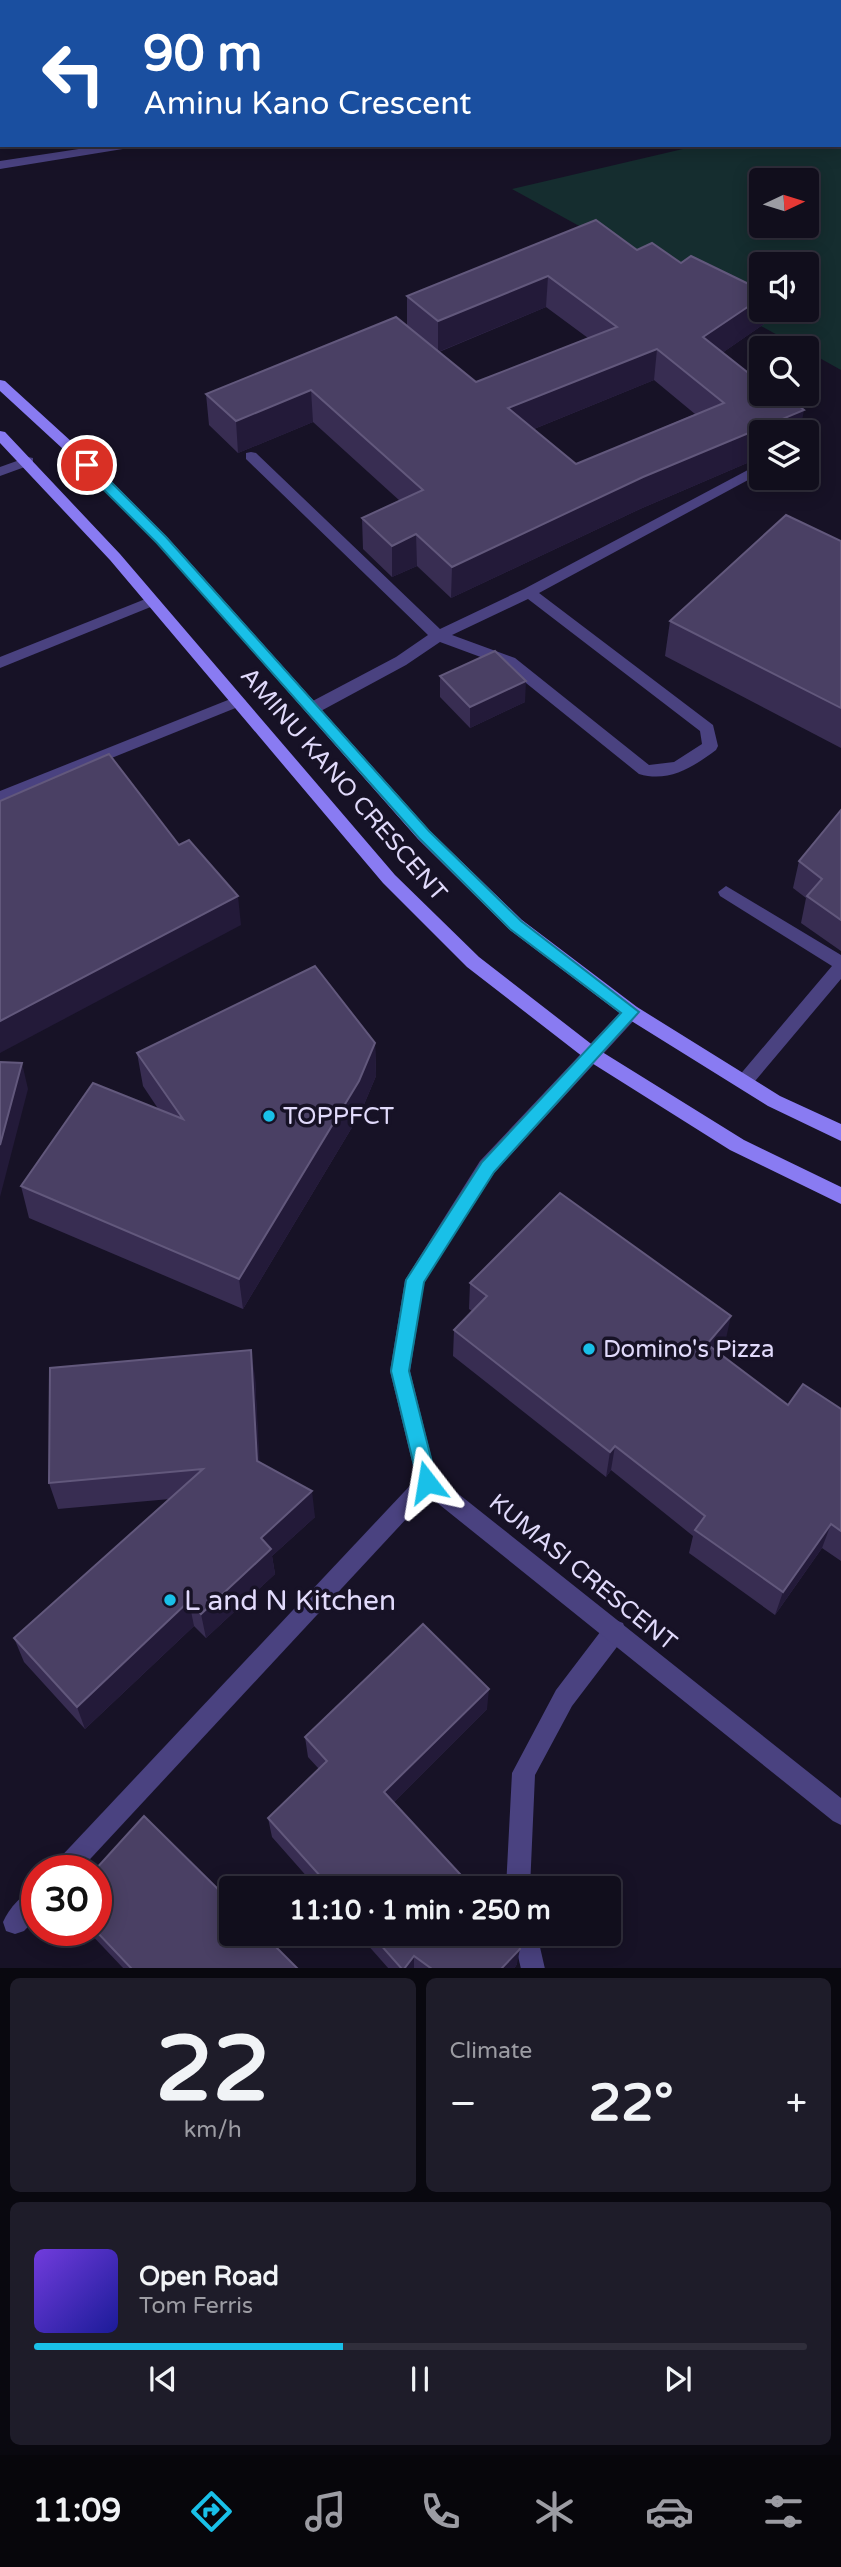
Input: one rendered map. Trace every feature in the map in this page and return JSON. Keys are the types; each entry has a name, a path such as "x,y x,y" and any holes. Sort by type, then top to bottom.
{"street":[{"path":"0,165 115,147"},
{"name":"AMINU KANO CRESCENT","path":"0,384 162,540 424,835 516,925 631,1012 744,1082 841,1133"},
{"name":"AMINU KANO CRESCENT","path":"0,435 28,461 153,601 388,879 473,962 593,1055 737,1145 841,1196"},
{"path":"251,456 438,636 510,662 645,770 665,772 680,768 710,746 707,729 529,592"},
{"path":"0,472 28,461"},
{"path":"313,708 401,661 438,636 529,592 749,473"},
{"path":"0,663 153,601"},
{"path":"0,797 238,701"},
{"path":"726,892 841,965 744,1082"},
{"path":"78,1855 427,1482 400,1371 415,1280 488,1167 631,1012"},
{"name":"KUMASI CRESCENT","path":"427,1482 841,1813"},
{"path":"519,1876 524,1773 564,1698 615,1631"},
{"path":"15,1922 21,1916"},
{"path":"528,1946 533,1968"}],"green space":[{"path":"691,147 841,147 841,370 819,358 819,336 779,336 754,322 819,322 819,252 749,252 749,319 512,189"}],"building":[{"path":"596,220 637,250 652,243 681,263 691,256 749,284 749,306 703,337 749,373 749,406 799,406 804,410 780,420 749,420 749,433 643,477 452,567 416,534 392,546 362,518 423,490 311,390 236,421 206,394 396,317 476,382 617,327 548,276 438,321 407,296","holes":["657,349 724,403 576,464 508,408"]},
{"path":"786,515 841,541 841,708 670,621"},
{"path":"495,651 526,681 470,707 440,676"},
{"path":"109,754 179,845 189,840 238,896 0,1021 0,801"},
{"path":"841,810 841,920 807,896 822,879 799,861"},
{"path":"315,966 375,1043 359,1081 239,1279 21,1186 93,1083 183,1119 137,1053"},
{"path":"0,1062 22,1063 0,1145"},
{"path":"560,1193 731,1316 707,1344 788,1405 803,1384 841,1409 841,1531 831,1524 783,1592 695,1530 705,1516 615,1446 610,1452 454,1330 487,1296 470,1283"},
{"path":"251,1350 257,1461 312,1491 261,1538 271,1549 201,1614 189,1601 77,1707 14,1638 203,1469 49,1483 50,1368"},
{"path":"423,1624 489,1689 384,1792 462,1876 320,1876 268,1818 327,1761 305,1737"},
{"path":"144,1816 219,1890 219,1946 275,1946 297,1968 131,1968 110,1946 112,1855 109,1855"},
{"path":"382,1946 519,1946 520,1949 502,1968 431,1968 414,1956 405,1968 401,1968"}],"place":[{"name":"TOPPFCT","path":"269,1116"},
{"name":"Domino's Pizza","path":"589,1349"},
{"name":"L and N Kitchen","path":"170,1600"}],"route":[{"path":"87,465 162,540 424,835 516,925 631,1012 488,1167 415,1280 400,1371 427,1482"}]}
